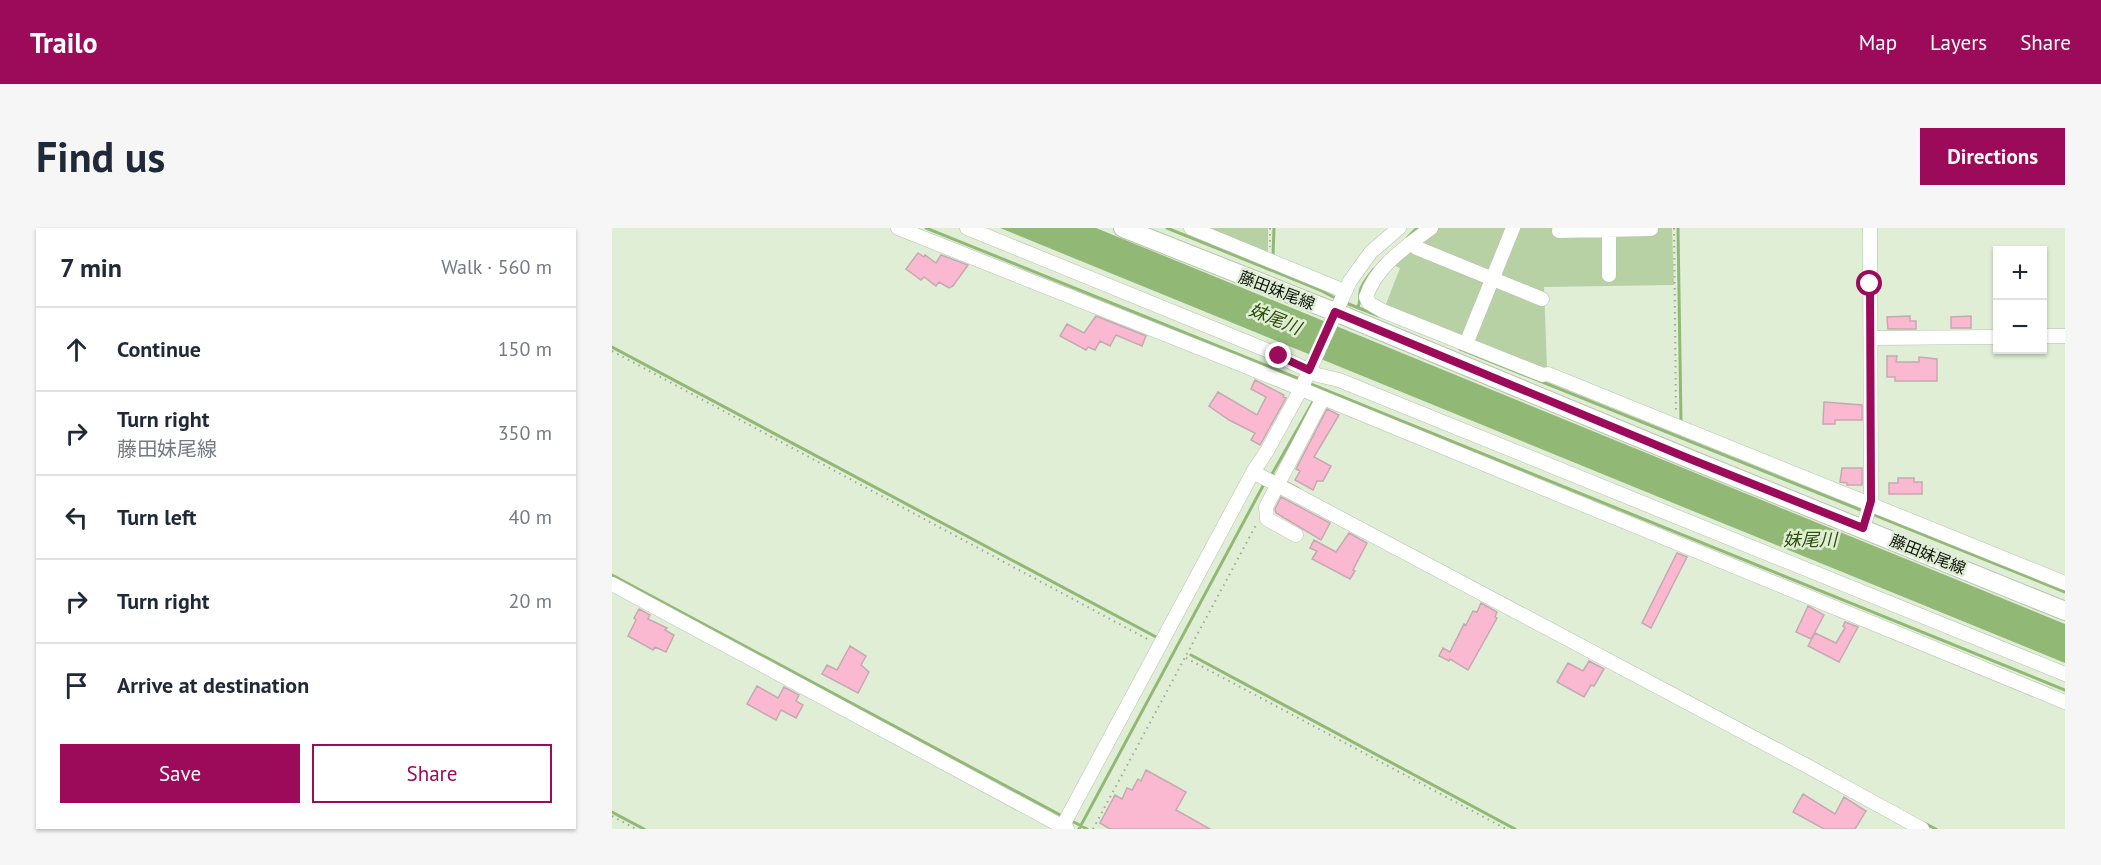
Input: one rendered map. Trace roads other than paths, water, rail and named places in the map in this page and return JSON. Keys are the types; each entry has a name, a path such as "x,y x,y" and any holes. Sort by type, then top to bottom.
{"main road":[{"name":"藤田妹尾線","path":"1123,228 1338,304 1690,459 1868,515 2065,610"}],"street":[{"path":"898,228 1306,378 1318,375 1339,380 1946,640 2065,702"},
{"path":"967,228 1253,344 1306,378 1323,398 1946,640 2065,674"},
{"path":"1191,228 1270,260 1338,304"},
{"path":"1296,535 1267,519 1266,507 1270,479 1267,451 1306,378 1338,304 1365,259 1396,243 1412,243 1431,228"},
{"path":"1466,345 1513,228"},
{"path":"1868,515 1870,228"},
{"path":"1609,229 1609,275"},
{"path":"1559,231 1651,229"},
{"path":"1396,243 1374,278 1366,297 1369,303 1383,311 1677,426 1868,515 2065,583"},
{"path":"1412,243 1417,248 1542,299"},
{"path":"2047,336 2065,336"},
{"path":"1871,338 1993,337"},
{"path":"612,584 1064,824 1159,645 1323,398"},
{"path":"1270,479 1922,829"}],"water":[{"name":"妹尾川","path":"1000,228 1096,228 2065,624 2065,663"}],"waterway":[{"path":"926,228 1302,380"},
{"path":"1167,228 1337,299"},
{"path":"1273,256 1274,228"},
{"path":"1407,238 1417,228"},
{"path":"1678,228 1681,422"},
{"path":"1358,307 1362,286 1374,269"},
{"path":"1346,303 1379,316"},
{"path":"612,347 1158,638"},
{"path":"1460,349 1863,511"},
{"path":"1308,383 2065,690"},
{"path":"1272,474 1314,400"},
{"path":"1272,474 1278,478"},
{"path":"1284,481 1299,489"},
{"path":"1079,829 1264,484"},
{"path":"1872,514 2065,592"},
{"path":"612,575 1064,817"},
{"path":"1191,655 1515,829"},
{"path":"612,812 644,829"},
{"path":"1070,820 1087,829"},
{"path":"1924,823 1936,829"}]}
